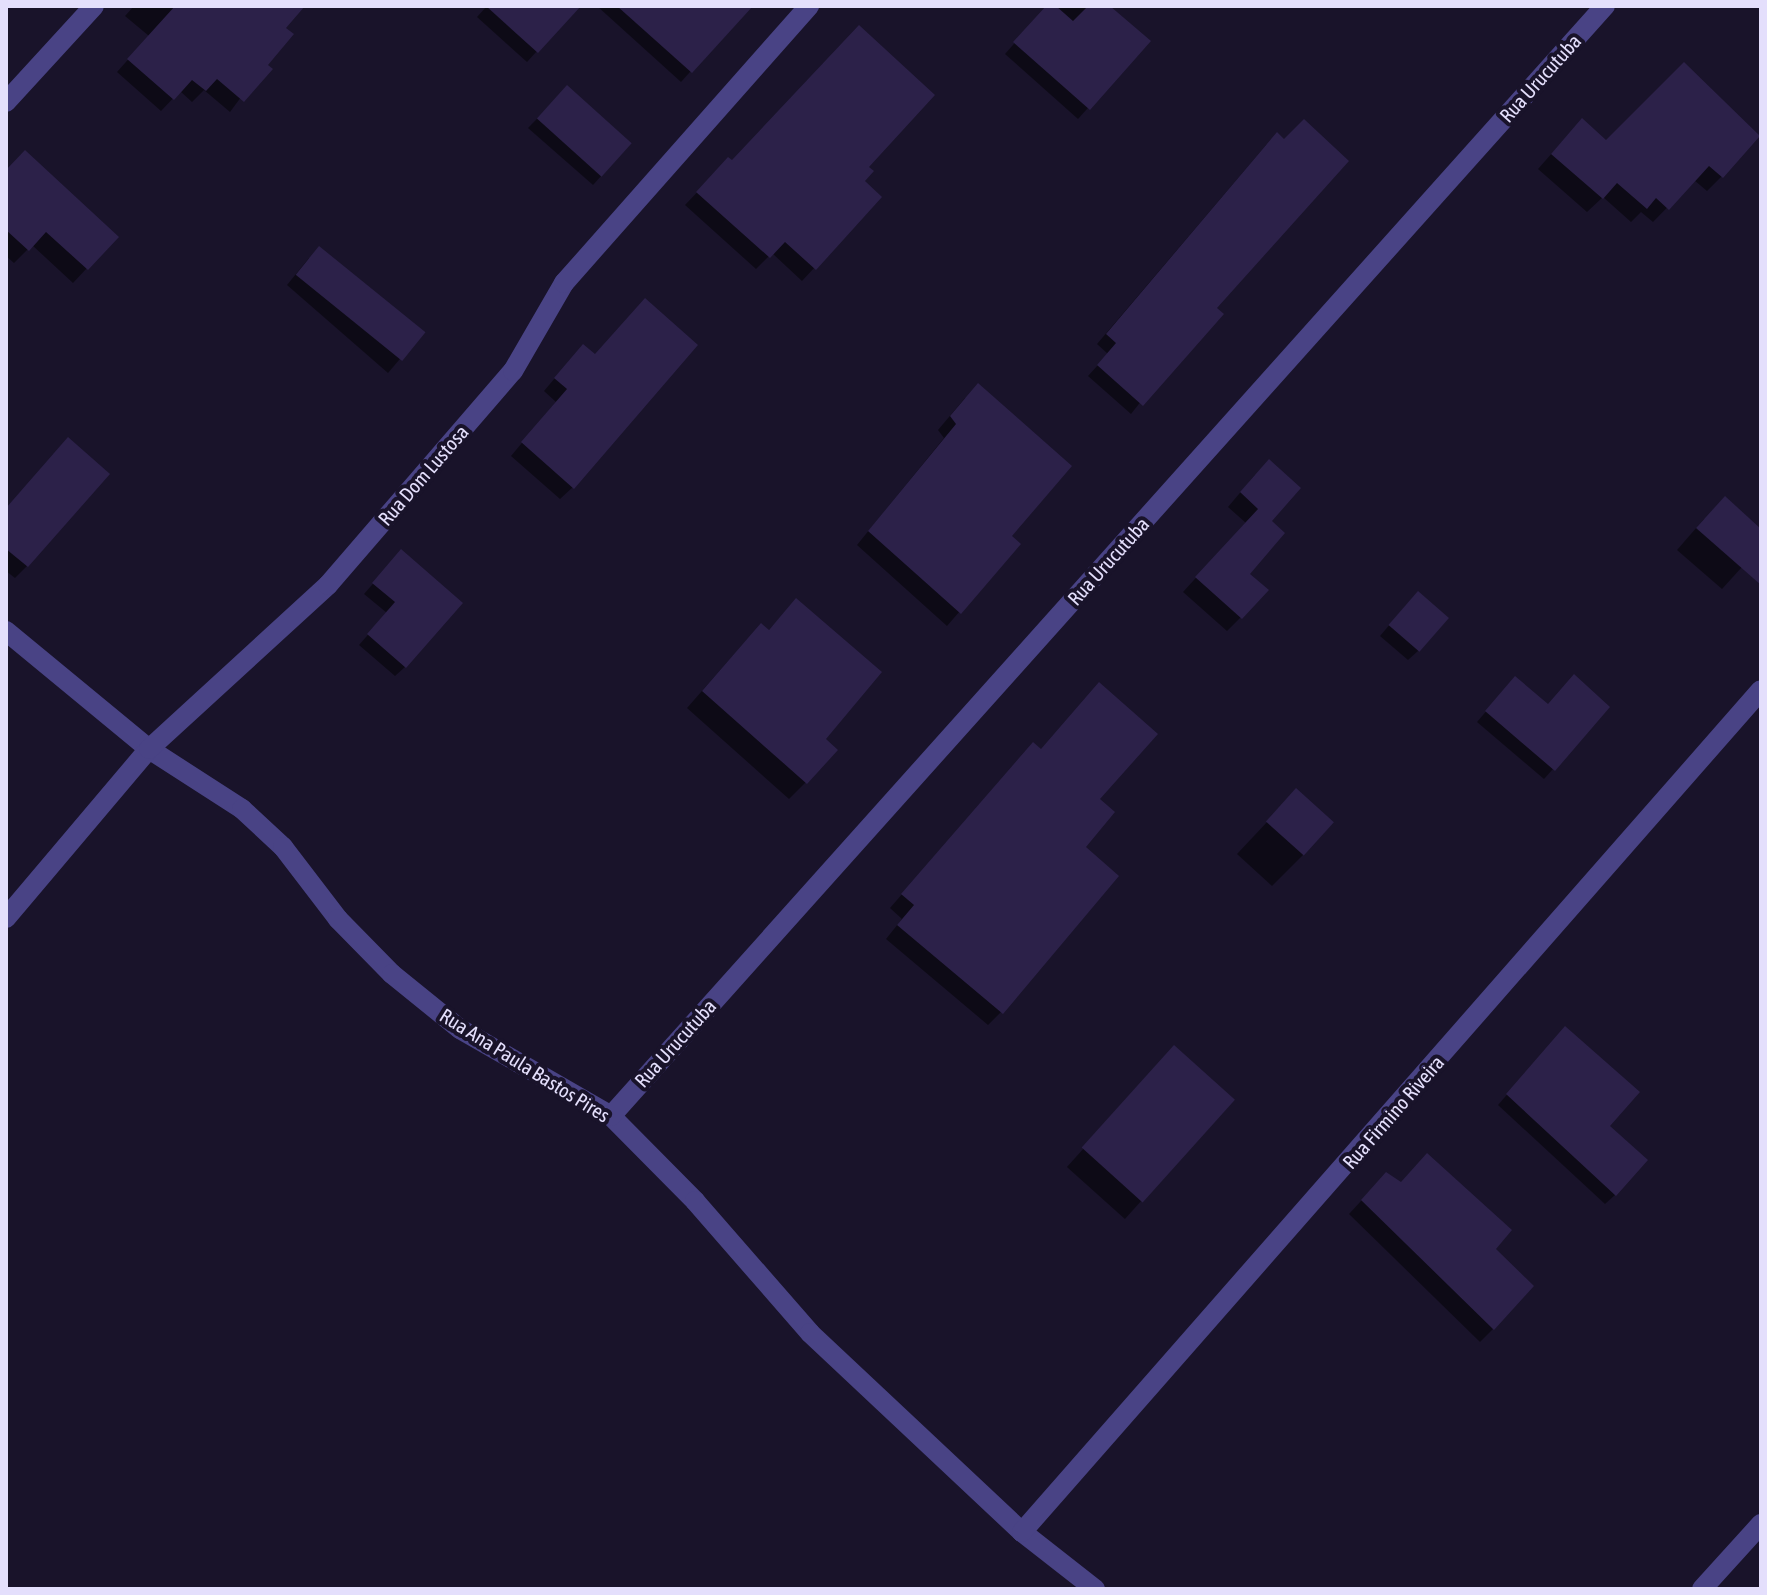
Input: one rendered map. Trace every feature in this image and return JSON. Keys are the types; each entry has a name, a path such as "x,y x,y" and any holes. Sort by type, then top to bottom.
{"street":[{"path":"6,102 94,6"},
{"name":"Rua Dom Lustosa","path":"6,918 149,749 328,585 513,371 564,283 809,6"},
{"name":"Rua Urucutuba","path":"611,1116 1605,6"},
{"name":"Rua Ana Paula Bastos Pires","path":"6,631 149,749 242,809 283,847 338,919 381,963 460,1029 611,1116 695,1201 810,1333 1022,1532 1095,1589"},
{"name":"Rua Firmino Riveira","path":"1022,1532 1761,690"},
{"path":"1702,1589 1761,1524"}],"building":[{"path":"175,6 305,6 286,28 294,34 268,65 273,69 244,102 217,79 206,91 192,80 174,100 127,59"},
{"path":"486,6 581,6 538,53"},
{"path":"617,6 753,6 692,73"},
{"path":"1046,6 1056,6 1073,21 1088,6 1110,6 1151,41 1090,110 1013,42"},
{"path":"859,25 935,95 869,167 874,171 865,181 882,197 816,270 785,242 770,258 696,192 728,157 732,160"},
{"path":"1684,62 1760,136 1723,178 1709,166 1669,210 1656,198 1647,209 1617,183 1603,199 1551,154 1582,118 1606,140"},
{"path":"567,85 632,143 602,177 537,118"},
{"path":"1304,119 1349,161 1217,308 1224,314 1143,406 1097,365 1116,343 1106,334 1277,132 1284,139"},
{"path":"25,150 119,237 88,270 46,232 29,251 6,230 6,170"},
{"path":"319,246 425,332 402,361 296,275"},
{"path":"645,298 698,345 574,489 521,442 567,389 554,378 583,344 595,354"},
{"path":"978,383 1072,466 1012,536 1021,544 961,614 868,531 956,424 950,416"},
{"path":"68,437 110,474 28,567 6,549 6,508"},
{"path":"1269,459 1301,488 1272,521 1285,533 1250,574 1269,590 1242,619 1195,577 1258,509 1240,492"},
{"path":"1725,496 1761,529 1761,585 1696,528"},
{"path":"401,549 463,603 406,668 367,634 395,602 372,583"},
{"path":"1418,591 1449,618 1419,652 1388,625"},
{"path":"796,598 882,672 826,739 838,750 807,784 702,691 761,623 769,630"},
{"path":"1574,674 1610,707 1555,771 1485,711 1515,676 1548,704"},
{"path":"1099,682 1158,734 1100,799 1115,812 1086,847 1119,876 1003,1014 897,925 914,905 901,894 1033,742 1041,749"},
{"path":"1296,788 1334,822 1304,856 1266,821"},
{"path":"1565,1026 1640,1092 1610,1126 1648,1160 1616,1196 1506,1094"},
{"path":"1174,1045 1235,1100 1143,1202 1082,1148"},
{"path":"1427,1153 1512,1230 1496,1249 1534,1286 1494,1330 1361,1200 1386,1172 1401,1182"}]}
